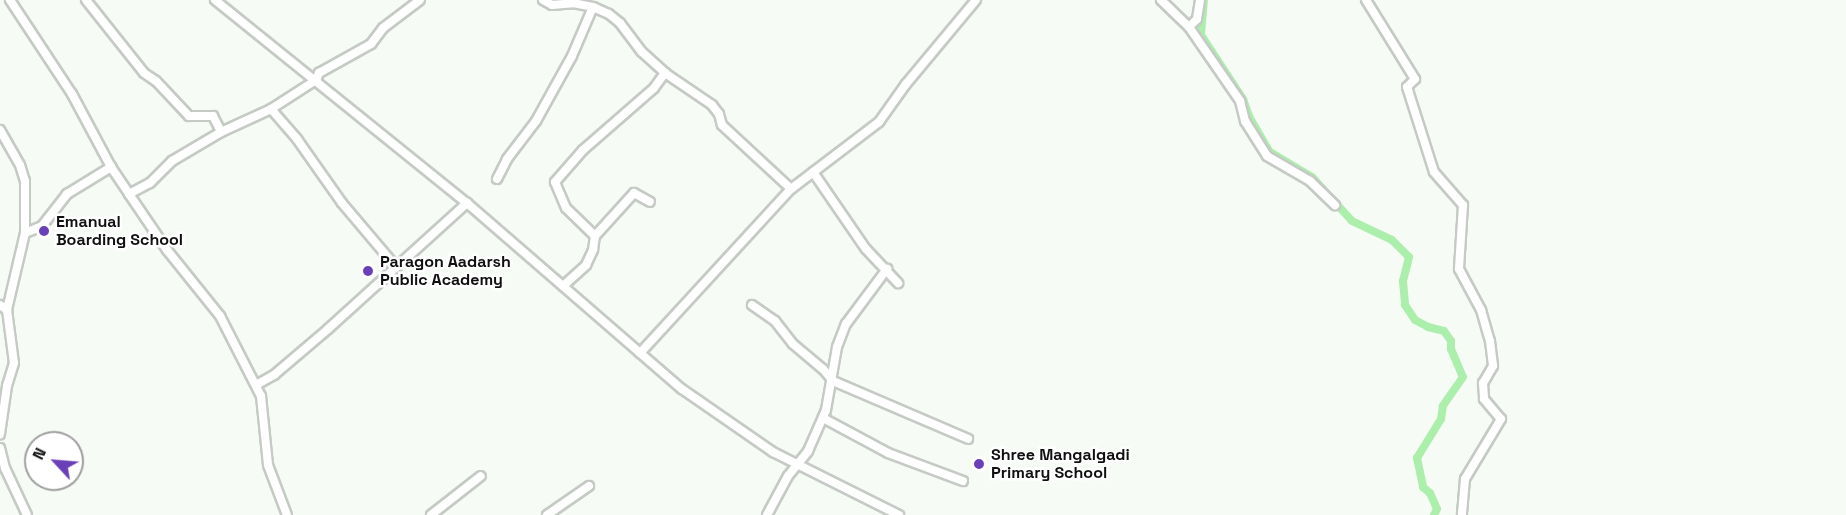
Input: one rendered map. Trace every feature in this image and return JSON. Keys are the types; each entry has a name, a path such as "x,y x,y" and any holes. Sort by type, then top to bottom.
{"street":[{"path":"10,0 72,93 111,167 167,250 220,316 261,396 268,465 287,515"},
{"path":"86,0 144,73 156,81 189,116 213,116 221,132"},
{"path":"215,0 467,203 682,389 773,452 898,515"},
{"path":"129,194 150,183 172,161 221,132 271,109 316,80 319,73 370,44 383,28 420,0"},
{"path":"543,0 552,5 573,3 593,7 609,14 620,23 642,52 665,73 712,105 719,114 722,125 791,189"},
{"path":"640,353 791,189 844,152 879,122 906,84 975,0"},
{"path":"1161,0 1189,27 1240,101 1245,121 1267,156 1310,181 1335,206"},
{"path":"1189,27 1197,19 1200,0"},
{"path":"1366,0 1415,79 1407,87 1434,172 1463,205 1459,269 1481,310 1490,341 1493,366 1483,383 1484,399 1501,419 1465,479 1462,515"},
{"path":"497,179 507,159 536,121 572,56 593,7"},
{"path":"595,236 566,208 555,182 583,150 654,88 665,73"},
{"path":"271,109 297,139 342,203 396,267"},
{"path":"0,130 20,165 25,181 25,232 7,310 14,363 7,386 0,434"},
{"path":"25,232 42,226 68,194 111,167"},
{"path":"813,172 866,249 898,282"},
{"path":"563,286 586,265 593,250 595,236 634,193 650,202"},
{"path":"256,385 274,375 467,203"},
{"path":"767,515 779,490 798,465 823,418 833,381 837,346 846,324 886,269"},
{"path":"0,305 7,310"},
{"path":"752,305 775,321 793,344 823,369 833,381 968,439"},
{"path":"823,418 888,453 963,481"},
{"path":"0,448 5,468 27,515"},
{"path":"431,515 481,476"},
{"path":"549,515 588,486"}],"waterway":[{"path":"1204,0 1201,35 1243,99 1250,118 1270,152 1312,177 1352,221 1392,240 1409,257 1403,281 1405,305 1415,320 1428,327 1444,331 1451,341 1451,349 1463,377 1443,406 1441,419 1417,458 1423,487 1430,493 1437,509 1434,515"}],"place":[{"name":"Emanual Boarding School","path":"44,231"},
{"name":"Paragon Aadarsh Public Academy","path":"368,271"},
{"name":"Shree Mangalgadi Primary School","path":"979,464"}]}
